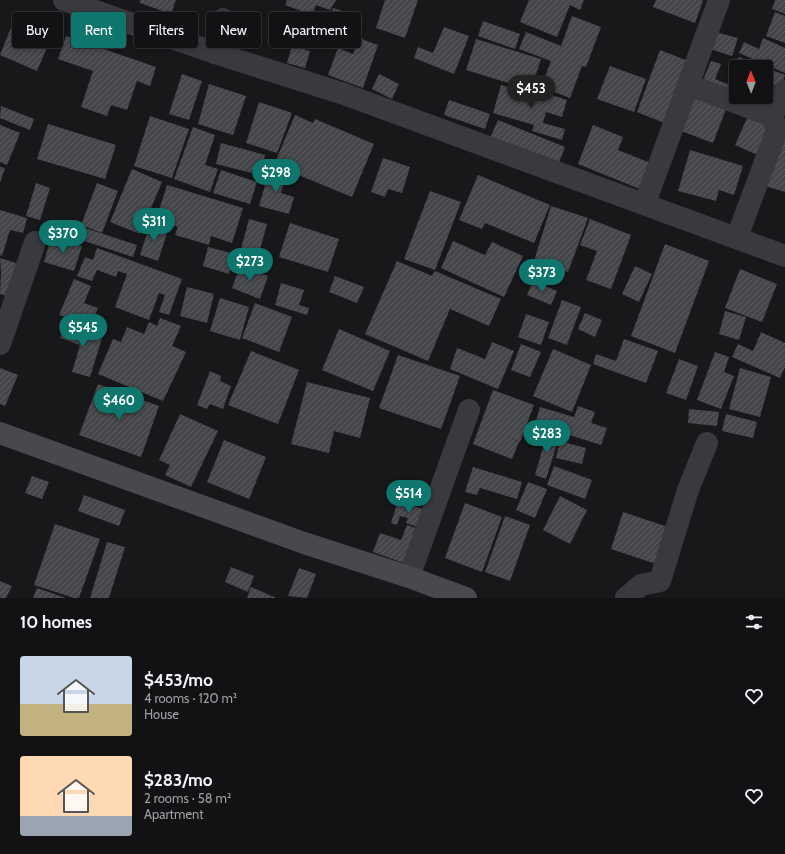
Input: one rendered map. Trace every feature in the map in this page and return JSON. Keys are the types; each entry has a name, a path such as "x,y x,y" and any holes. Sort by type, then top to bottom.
{"street":[{"path":"64,0 109,7 215,53 344,94 645,203 785,256"},
{"path":"645,203 719,0"},
{"path":"215,53 216,48"},
{"path":"689,85 777,122"},
{"path":"737,237 777,130 777,122 785,91"},
{"path":"0,344 35,242"},
{"path":"409,577 469,410"},
{"path":"0,433 304,543 409,577 466,598"},
{"path":"626,598 641,585 660,581 688,490 706,443"}],"building":[{"path":"140,0 176,0 172,12 165,12 140,3"},
{"path":"287,0 336,0 330,10 316,5 313,12 304,12 285,5"},
{"path":"385,0 418,0 405,38 376,28"},
{"path":"529,0 584,0 580,10 570,5 557,37 520,22"},
{"path":"656,0 703,1 695,23 653,7"},
{"path":"775,0 785,0 785,14 772,9"},
{"path":"333,8 346,12 332,12"},
{"path":"775,12 785,16 785,43 766,36"},
{"path":"572,16 601,27 586,67 582,66 570,98 541,87 551,61 519,49 526,32 561,46"},
{"path":"483,21 520,34 515,49 478,36"},
{"path":"12,25 12,48 47,48 37,71 0,55"},
{"path":"444,27 469,36 454,74 414,58 418,47 433,53"},
{"path":"715,32 738,38 732,56 710,49"},
{"path":"66,36 71,38 71,48 101,48 156,67 150,86 137,81 127,110 111,105 107,116 81,107 93,71 58,59"},
{"path":"763,38 785,48 785,73 773,68 773,60 755,60 739,53 744,42 759,49"},
{"path":"361,39 378,45 363,88 328,75 338,48 353,54 355,48 361,48"},
{"path":"476,39 541,59 531,90 466,70"},
{"path":"291,48 299,48 310,51 305,68 287,63"},
{"path":"660,50 696,64 672,126 637,112"},
{"path":"739,57 746,60 738,60"},
{"path":"711,61 721,64 715,79 729,85 729,96 701,85"},
{"path":"610,66 646,79 634,112 597,99"},
{"path":"773,71 785,75 781,88 773,85"},
{"path":"182,74 202,81 189,120 169,114"},
{"path":"379,74 399,84 392,99 372,89"},
{"path":"209,84 246,96 233,135 198,124"},
{"path":"501,85 541,96 542,92 567,100 562,117 546,112 543,123 565,129 562,140 532,131 534,125 493,113"},
{"path":"696,92 728,104 713,143 681,131"},
{"path":"449,100 490,114 485,129 444,115"},
{"path":"259,102 292,113 277,153 246,143"},
{"path":"1,106 34,119 30,130 0,118"},
{"path":"295,115 313,123 315,119 374,144 352,197 274,165"},
{"path":"150,116 189,129 172,178 134,166"},
{"path":"748,116 775,129 762,157 735,145"},
{"path":"498,120 565,147 558,165 490,138"},
{"path":"48,124 116,145 105,179 37,159"},
{"path":"0,125 20,133 7,165 0,162"},
{"path":"593,125 623,137 618,150 658,166 647,192 578,164"},
{"path":"193,127 215,135 205,165 218,169 210,192 174,179"},
{"path":"785,133 785,192 765,186"},
{"path":"221,143 265,155 260,175 216,164"},
{"path":"690,150 743,166 734,195 719,190 716,201 678,191"},
{"path":"383,158 410,167 402,193 388,189 385,197 371,192"},
{"path":"0,167 5,168 0,183"},
{"path":"270,168 287,173 281,193 294,197 289,214 259,206"},
{"path":"132,169 162,182 140,234 110,222"},
{"path":"221,170 257,182 250,204 213,193"},
{"path":"478,175 550,205 534,243 485,223 482,229 459,220"},
{"path":"36,183 50,188 40,220 26,216"},
{"path":"97,183 118,191 102,233 81,225"},
{"path":"167,185 243,208 232,243 211,236 209,245 175,235 178,227 156,220"},
{"path":"430,191 461,202 435,270 404,259"},
{"path":"551,206 588,218 568,272 534,261"},
{"path":"0,210 27,218 23,233 10,230 2,256 0,255"},
{"path":"249,219 267,224 255,268 237,263"},
{"path":"590,219 631,235 611,289 586,280 597,251 580,245"},
{"path":"290,223 339,239 328,272 279,257"},
{"path":"150,224 168,230 158,261 140,255"},
{"path":"82,227 137,245 133,257 78,239"},
{"path":"51,237 82,246 74,271 44,262"},
{"path":"453,241 485,255 492,242 523,256 504,297 441,268"},
{"path":"665,244 709,261 675,353 631,336"},
{"path":"208,247 235,254 229,274 203,266"},
{"path":"97,248 182,279 169,315 159,312 165,295 159,293 149,320 115,307 127,274 118,271 116,277 97,270 92,281 77,276 85,257 93,260"},
{"path":"0,258 25,266 15,299 0,294"},
{"path":"397,261 432,276 435,271 501,299 489,326 450,309 428,361 365,334"},
{"path":"240,266 268,276 260,299 232,288"},
{"path":"635,266 652,274 639,302 622,294"},
{"path":"740,269 777,284 762,322 725,308"},
{"path":"335,276 364,287 357,303 329,292"},
{"path":"74,279 91,286 84,303 98,308 90,325 59,315"},
{"path":"533,281 557,291 551,305 527,295"},
{"path":"281,283 304,290 299,305 309,308 307,315 275,305"},
{"path":"187,287 214,294 207,323 180,316"},
{"path":"220,298 249,307 240,340 210,331"},
{"path":"562,300 581,307 567,345 548,338"},
{"path":"255,303 292,317 279,352 242,338"},
{"path":"725,311 746,317 739,340 719,334"},
{"path":"585,313 602,320 595,337 578,329"},
{"path":"526,314 549,322 541,345 518,337"},
{"path":"160,318 181,326 172,346 186,352 163,401 98,374 113,339 121,342 127,327 144,334 149,322 157,326"},
{"path":"65,323 103,335 90,377 72,372 80,345 60,338"},
{"path":"339,329 390,351 373,391 322,370"},
{"path":"761,332 785,343 785,367 780,378 732,357 738,344 753,351"},
{"path":"624,339 658,351 646,383 593,364 596,354 616,361"},
{"path":"492,342 514,351 498,389 450,369 457,348 485,359"},
{"path":"521,344 541,352 530,377 511,370"},
{"path":"553,349 591,365 572,412 533,396"},
{"path":"251,351 299,370 278,424 228,405"},
{"path":"715,352 729,357 724,372 734,376 721,409 697,400"},
{"path":"398,355 460,376 441,429 379,408"},
{"path":"679,359 698,366 686,400 666,393"},
{"path":"0,368 18,375 5,406 0,404"},
{"path":"740,368 771,377 760,417 729,409"},
{"path":"210,371 221,376 220,381 231,386 223,409 210,404 207,409 197,405"},
{"path":"307,382 370,398 360,438 334,431 329,453 291,444"},
{"path":"98,384 159,406 141,457 79,435"},
{"path":"493,390 534,405 520,442 505,436 519,442 512,459 473,444"},
{"path":"578,406 595,412 591,423 607,428 601,445 535,424 540,407 574,417"},
{"path":"689,409 719,412 717,426 688,423"},
{"path":"180,414 218,431 191,487 165,475 170,465 159,460"},
{"path":"726,414 757,422 753,438 722,431"},
{"path":"548,430 560,434 546,479 535,475"},
{"path":"224,440 266,457 249,499 207,482"},
{"path":"560,441 586,448 582,464 556,458"},
{"path":"554,466 592,480 585,499 547,485"},
{"path":"473,467 522,482 517,499 480,488 477,495 465,492"},
{"path":"32,476 49,482 42,499 25,493"},
{"path":"528,482 547,489 535,518 516,510"},
{"path":"84,495 125,510 119,526 78,511"},
{"path":"560,496 587,510 570,544 543,530"},
{"path":"398,501 426,510 420,528 406,523 408,518 400,516 397,525 391,523"},
{"path":"465,503 502,517 482,572 445,558"},
{"path":"623,512 671,528 659,565 611,549"},
{"path":"505,516 530,525 510,581 485,572"},
{"path":"55,524 100,539 79,598 74,598 34,585"},
{"path":"407,525 421,530 409,565 373,552 380,533 401,540"},
{"path":"107,542 125,547 109,598 90,598"},
{"path":"231,567 254,576 248,592 225,582"},
{"path":"299,568 316,574 307,598 288,596"},
{"path":"0,581 12,586 6,598 0,598"},
{"path":"251,587 276,598 247,598"},
{"path":"37,588 66,598 33,598"}]}
